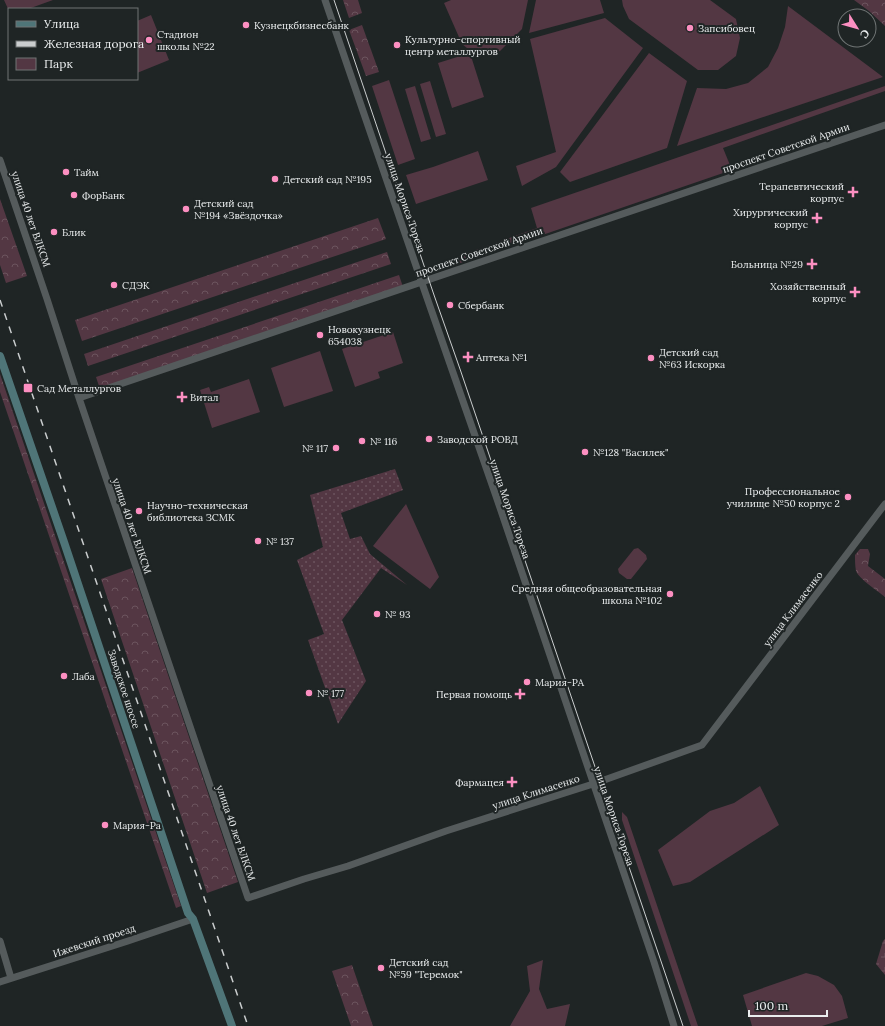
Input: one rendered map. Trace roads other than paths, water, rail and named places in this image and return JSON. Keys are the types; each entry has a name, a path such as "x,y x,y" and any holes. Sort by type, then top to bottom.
{"main road":[{"name":"Заводское шоссе","path":"0,356 188,913 193,919 232,1026"}],"street":[{"name":"улица Мориса Тореза","path":"325,0 496,496 654,962 674,1026"},
{"name":"проспект Советской Армии","path":"79,398 885,125"},
{"name":"улица 40 лет ВЛКСМ","path":"0,160 248,898"},
{"name":"улица Климасенко","path":"248,898 348,866 446,831 593,784 702,746 885,504"},
{"name":"Ижевский проезд","path":"0,982 193,919"},
{"path":"0,941 11,978"}],"tram line":[{"path":"334,0 683,1026"}],"railway":[{"path":"0,300 248,1026"}],"place":[{"name":"Кузнецкбизнесбанк","path":"246,25"},
{"name":"Запсибовец","path":"690,28"},
{"name":"Стадион школы №22","path":"149,40"},
{"name":"Культурно-спортивный центр металлургов","path":"397,45"},
{"name":"Тайм","path":"66,172"},
{"name":"Детский сад №195","path":"275,179"},
{"name":"Терапевтический корпус","path":"853,192"},
{"name":"ФорБанк","path":"74,195"},
{"name":"Детский сад №194 «Звёздочка»","path":"186,209"},
{"name":"Хирургический корпус","path":"817,218"},
{"name":"Блик","path":"54,232"},
{"name":"Больница №29","path":"812,264"},
{"name":"СДЭК","path":"114,285"},
{"name":"Хозяйственный корпус","path":"855,292"},
{"name":"Сбербанк","path":"450,305"},
{"name":"Новокузнецк 654038","path":"320,335"},
{"name":"Аптека №1","path":"468,357"},
{"name":"Детский сад №63 Искорка","path":"651,358"},
{"name":"Сад Металлургов","path":"28,388"},
{"name":"Витал","path":"182,397"},
{"name":"Заводской РОВД","path":"429,439"},
{"name":"№ 116","path":"362,441"},
{"name":"№ 117","path":"336,448"},
{"name":"№128 \"Василек\"","path":"585,452"},
{"name":"Профессиональное училище №50 корпус 2","path":"848,497"},
{"name":"Научно-техническая библиотека ЗСМК","path":"139,511"},
{"name":"№ 137","path":"258,541"},
{"name":"Средняя общеобразовательная школа №102","path":"670,594"},
{"name":"№ 93","path":"377,614"},
{"name":"Лаба","path":"64,676"},
{"name":"Мария-РА","path":"527,682"},
{"name":"№ 177","path":"309,693"},
{"name":"Первая помощь","path":"520,694"},
{"name":"Фармацея","path":"512,782"},
{"name":"Мария-Ра","path":"105,825"},
{"name":"Детский сад №59 \"Теремок\"","path":"381,968"}]}
